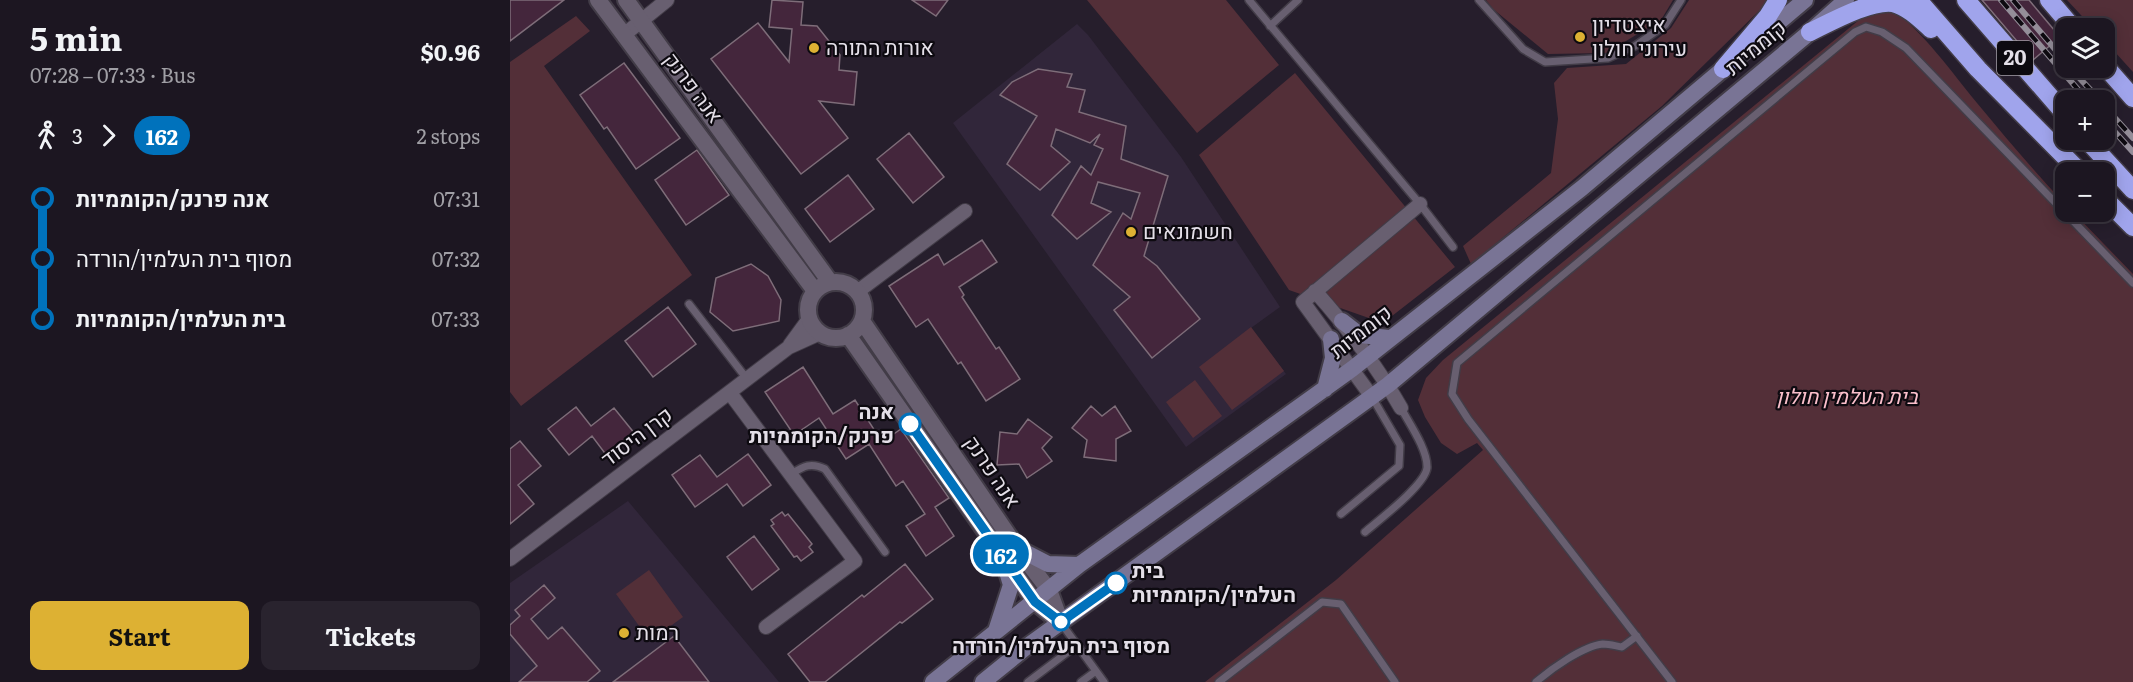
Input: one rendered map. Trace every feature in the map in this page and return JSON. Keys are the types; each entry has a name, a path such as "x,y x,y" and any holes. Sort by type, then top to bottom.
{"highway":[{"path":"1723,69 1768,16 1778,0"},
{"path":"1918,0 1978,69 2070,162"},
{"name":"20","path":"1966,0 2055,102"},
{"path":"2049,0 2064,18"},
{"path":"1810,32 1867,5 1878,2 1894,3 1912,13 1978,69"},
{"path":"2115,78 2133,98"},
{"path":"2096,150 2133,190"},
{"path":"2115,209 2133,227"}],"main road":[{"name":"קוממיות","path":"933,682 1080,565 1352,369 1582,188 1805,0"},
{"name":"קוממיות","path":"983,682 1061,622 1388,385 1846,0"},
{"path":"1342,321 1360,335 1389,338"},
{"path":"1325,389 1333,358 1331,339"},
{"path":"996,631 1011,585 1009,552 1048,564 1080,565"}],"street":[{"name":"אנה פרנק","path":"598,0 823,287"},
{"name":"אנה פרנק","path":"626,0 642,20 823,287"},
{"path":"625,34 667,0"},
{"path":"1372,397 1303,302 1420,204"},
{"path":"857,292 965,211"},
{"path":"840,282 849,285 857,292 863,302 864,312 862,321 856,330 838,338 820,333 809,319 810,299 823,287 840,282"},
{"path":"1315,291 1342,321 1388,385 1401,408"},
{"name":"קרן היסוד","path":"789,347 809,319"},
{"name":"אנה פרנק","path":"862,321 1009,552 1035,602 1061,622"},
{"name":"קרן היסוד","path":"510,559 789,347 820,333"},
{"name":"אנה פרנק","path":"848,335 1009,552 1048,590 1061,622"},
{"path":"730,393 855,561 766,627"}],"lane":[{"path":"1270,26 1298,0"},
{"path":"1479,0 1523,49 1545,62 1608,58 1635,46 1665,26 1681,0"},
{"path":"1253,2 1270,26 1420,204 1453,247"},
{"path":"1672,682 1468,419 1452,394 1457,363 1855,32 1866,27 1882,32 1906,48 2133,283"},
{"path":"689,304 747,379"},
{"path":"1341,514 1399,466 1400,446 1372,397"},
{"path":"1365,532 1418,485 1427,469 1421,446 1401,408"},
{"path":"791,474 807,465 817,465 825,469 885,552"},
{"path":"1219,682 1322,602 1341,604 1395,682"},
{"path":"1061,622 1104,682"},
{"path":"1536,682 1548,671 1586,650 1604,644 1622,647 1636,636"},
{"path":"1028,682 1077,645"},
{"path":"1081,682 1096,672"}],"shaded area":[{"name":"חשמונאים","path":"1077,24 1088,35 1181,157 1280,307 1251,328 1286,374 1186,447 953,123"},
{"name":"רמות","path":"628,501 779,682 510,682 510,583"}],"green space":[{"path":"1087,0 1226,0 1279,65 1197,133"},
{"name":"איצטדיון עירוני חולון","path":"1486,0 1673,0 1661,20 1606,53 1548,54 1493,9"},
{"path":"1689,0 1766,0 1764,6 1662,106 1471,264 1463,246 1551,173 1558,119 1554,83 1567,68 1626,64 1671,28"},
{"path":"2067,0 2133,0 2133,72 2115,52 2115,18 2084,18"},
{"name":"בית העלמין חולון","path":"1891,8 1915,29 2009,142 2055,193 2055,222 2083,222 2133,274 2133,682 1205,682 1336,580 1483,450 1477,443 1457,454 1441,443 1425,417 1418,400 1426,378 1443,360 1870,11"},
{"path":"576,16 590,31 544,66 692,275 521,406 510,392 510,62"},
{"path":"1295,73 1455,267 1383,323 1289,290 1199,155"},
{"path":"1251,327 1284,371 1232,410 1199,367"},
{"path":"1195,380 1222,416 1193,438 1166,402"},
{"path":"649,570 683,617 650,641 616,594"}],"building":[{"path":"510,0 564,0 510,41"},
{"path":"772,0 803,2 801,25 817,26 840,55 839,70 857,72 854,105 819,101 848,138 801,174 711,59 758,23 789,62 792,29 769,27"},
{"path":"912,0 948,0 936,16"},
{"path":"1982,0 2029,0 2055,31 2055,41 2033,60"},
{"path":"624,63 680,138 636,169 607,127 604,129 580,95"},
{"path":"1038,69 1072,74 1067,87 1085,90 1079,112 1126,126 1121,159 1168,176 1144,256 1157,266 1200,319 1152,358 1114,310 1130,297 1093,265 1123,213 1131,219 1140,193 1098,182 1091,203 1111,212 1077,239 1052,215 1081,166 1091,175 1103,149 1094,145 1100,134 1090,143 1056,129 1051,146 1070,162 1040,190 1007,164 1037,116 1000,95 1012,82"},
{"path":"909,133 944,177 913,203 877,159"},
{"path":"697,150 729,195 686,225 655,180"},
{"path":"848,175 874,209 830,242 805,209"},
{"path":"982,240 997,262 959,287 964,295 962,297 996,349 999,347 1020,379 986,401 961,362 958,364 928,319 916,327 889,286 938,254 944,265"},
{"path":"751,264 768,276 781,300 779,321 733,331 710,312 716,278"},
{"path":"668,307 696,344 653,377 625,341"},
{"path":"803,367 833,414 855,400 882,442 901,429 949,498 935,507 954,536 926,556 906,526 925,514 903,481 896,486 869,444 846,459 819,418 794,435 765,392"},
{"path":"1091,406 1102,416 1115,406 1131,431 1116,439 1116,461 1084,457 1087,440 1072,428"},
{"path":"576,407 591,426 614,408 635,434 607,456 592,436 569,455 548,429"},
{"path":"1028,419 1052,437 1042,448 1052,461 1027,478 1019,464 997,465 1000,432 1017,434"},
{"path":"520,441 541,466 518,485 534,504 510,524 510,449"},
{"path":"748,454 771,485 743,506 727,484 695,507 672,475 700,455 717,477"},
{"path":"782,512 785,516 788,514 812,544 809,547 813,552 801,561 797,556 794,557 771,526 774,524 771,520"},
{"path":"754,536 779,569 752,590 727,557"},
{"path":"905,564 933,599 902,623 900,622 825,682 810,682 788,654"},
{"path":"544,585 555,598 531,619 548,639 562,627 600,671 587,682 519,682 537,666 510,634 510,625 520,616 515,610"},
{"path":"674,636 709,682 613,682"}],"railway":[{"path":"2001,0 2078,90"},
{"path":"2013,0 2055,49"},
{"path":"2079,78 2091,90"},
{"path":"2115,118 2133,138"},
{"path":"2115,132 2133,152"}],"bus line":[{"name":"162","path":"910,424 1035,602 1061,622 1116,583"}],"place":[{"name":"איצטדיון עירוני חולון","path":"1580,37"},
{"name":"אורות התורה","path":"814,48"},
{"name":"חשמונאים","path":"1131,232"},
{"name":"אנה פרנק/הקוממיות","path":"910,424"},
{"name":"בית העלמין/הקוממיות","path":"1116,583"},
{"name":"מסוף בית העלמין/הורדה","path":"1061,622"},
{"name":"רמות","path":"624,633"}]}
